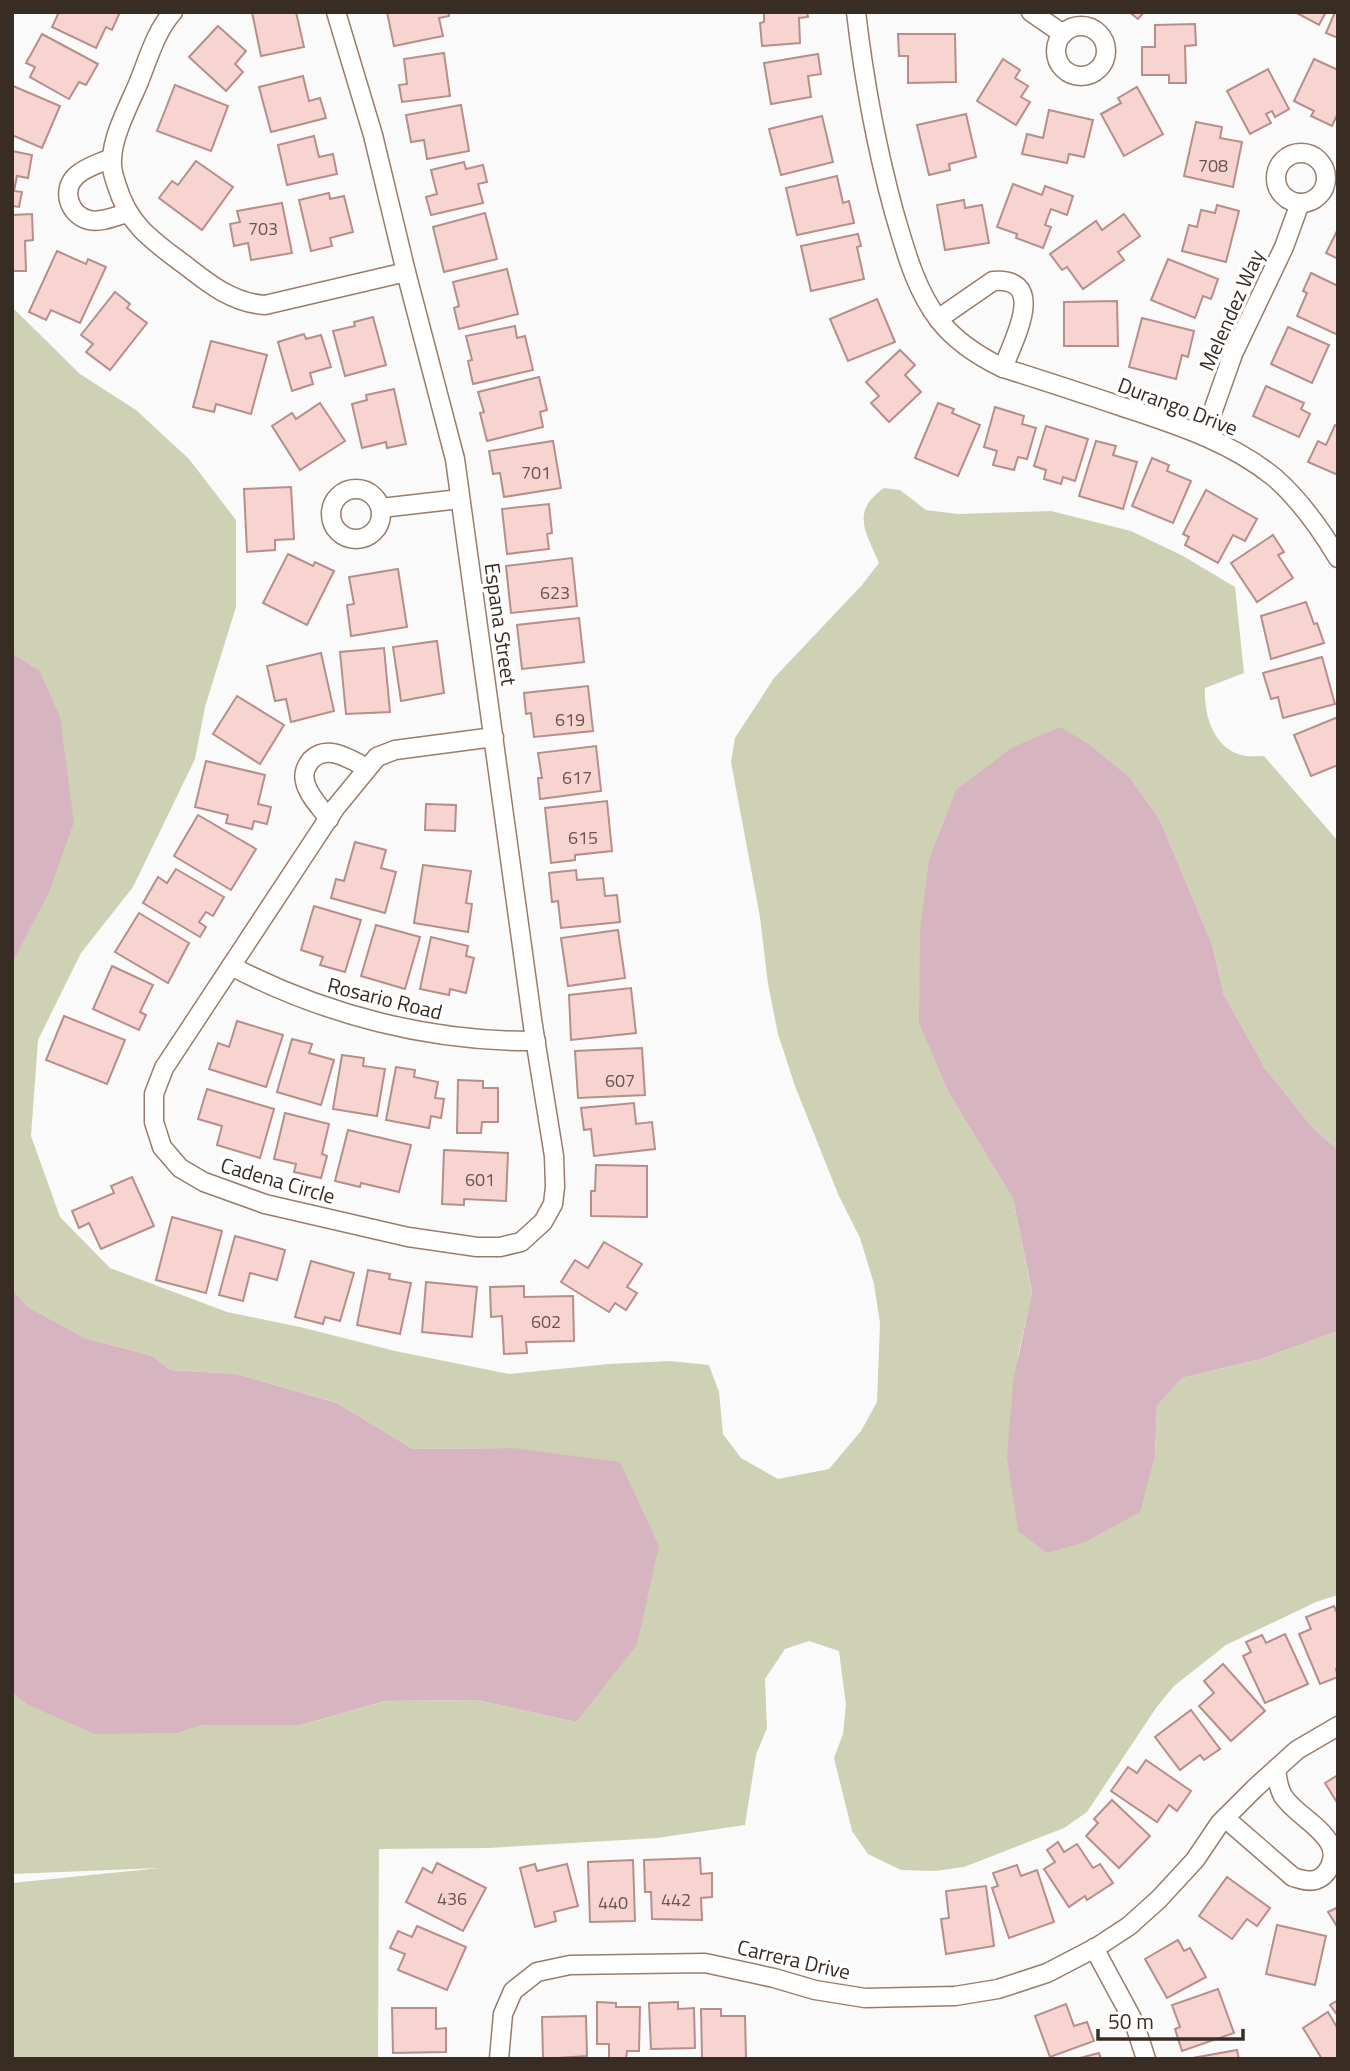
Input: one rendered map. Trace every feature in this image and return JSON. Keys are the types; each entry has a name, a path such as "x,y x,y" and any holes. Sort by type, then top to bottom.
{"street":[{"path":"173,12 164,23 154,44 125,114 111,158 115,180 127,213 142,233 209,284 247,304 265,305 406,272"},
{"name":"Espana Street","path":"336,12 373,135 455,459 554,1156 553,1204 543,1222 521,1242"},
{"name":"Durango Drive","path":"856,12 865,87 886,180 911,269 938,320 976,355 1003,368 1175,425 1220,443 1274,478 1298,501 1333,538 1338,558"},
{"path":"1031,12 1063,34"},
{"path":"111,158 76,175 70,185 68,197 71,208 91,221 127,213"},
{"name":"Melendez Way","path":"1203,436 1233,354 1284,247 1300,203"},
{"path":"938,320 993,281 1004,280 1014,284 1022,292 1024,314 1003,368"},
{"path":"381,508 460,499"},
{"name":"Cadena Circle","path":"494,737 395,750 377,757 329,819 164,1068 154,1094 154,1122 162,1147 180,1168 204,1182 265,1204 408,1237 477,1247 500,1247 521,1242"},
{"path":"329,819 305,782 305,771 310,761 318,755 330,752 368,768"},
{"name":"Rosario Road","path":"232,966 268,985 311,1002 379,1021 446,1036 494,1041 536,1041"},
{"name":"Carrera Drive","path":"499,2059 503,2014 513,1991 537,1972 570,1965 705,1963 815,1990 865,1998 955,1996 998,1989 1047,1973 1129,1926 1159,1899 1195,1860 1225,1818 1276,1769 1297,1751 1338,1726"},
{"path":"1225,1818 1293,1877 1304,1881 1315,1880 1325,1874 1333,1853 1329,1842 1283,1796 1276,1769"},
{"path":"1094,1948 1134,2022 1146,2059"}],"green space":[{"path":"12,307 80,374 136,410 189,459 236,520 236,607 205,707 195,759 133,887 81,953 38,1040 31,1136 60,1217 110,1268 227,1312 395,1351 509,1374 670,1361 709,1365 719,1392 723,1434 741,1458 778,1479 829,1469 861,1431 877,1402 880,1323 874,1284 860,1238 838,1194 795,1086 778,1034 768,984 760,917 731,762 735,738 774,678 862,585 879,563 866,532 864,514 873,497 884,488 900,490 926,510 958,514 1051,511 1131,531 1183,556 1235,587 1244,673 1205,688 1206,708 1212,728 1231,751 1244,756 1264,756 1338,841 1338,1150 1312,1127 1265,1068 1224,995 1212,944 1160,820 1131,779 950,1095 1013,1199 1032,1293 1018,1356 1155,1456 1157,1406 1182,1378 1261,1359 1338,1331 1338,1595 1316,1602 1226,1645 1174,1686 1156,1708 1087,1812 1064,1828 964,1867 935,1871 901,1870 868,1854 852,1831 834,1758 843,1734 846,1705 839,1651 809,1641 785,1649 765,1679 767,1728 756,1755 745,1825 657,1838 489,1848 379,1849 378,2059 12,2059 12,1883 160,1868 12,1874 12,1693 26,1704 179,1733 202,1725 301,1725 385,1701 477,1700 576,1722 513,1448 413,1449 337,1403 237,1374 170,1370 153,1356 85,1338 28,1307 12,1289 12,963 19,946 39,670 12,653"}],"shaded area":[{"path":"12,653 39,670 60,717 74,822 49,892 12,963"},
{"path":"1061,727 1091,746 1131,779 1160,820 1212,944 1224,995 1265,1068 1312,1127 1338,1150 1338,1331 1261,1359 1182,1378 1157,1406 1155,1456 1140,1512 1085,1542 1047,1553 1018,1531 1007,1457 1013,1382 1032,1292 1013,1199 950,1095 919,1023 920,929 929,860 956,790 1013,747"},
{"path":"12,1289 28,1307 85,1338 153,1356 170,1370 237,1374 337,1403 413,1449 513,1448 620,1462 659,1546 637,1645 576,1722 477,1700 385,1701 301,1725 202,1725 179,1733 95,1734 26,1704 12,1693"}],"building":[{"path":"59,12 120,12 112,30 106,27 96,48 52,27"},
{"path":"252,12 296,12 304,47 261,56"},
{"path":"387,12 449,12 449,16 439,18 443,36 394,46"},
{"path":"764,12 807,12 808,17 799,18 800,43 762,46 760,23 764,22"},
{"path":"1129,12 1144,12 1138,19"},
{"path":"1295,12 1326,12 1319,25"},
{"path":"1335,12 1338,12 1338,38 1326,33"},
{"path":"1195,24 1196,45 1185,46 1186,83 1169,83 1169,75 1142,75 1142,47 1155,47 1155,25"},
{"path":"218,26 246,51 235,64 243,72 226,91 189,57"},
{"path":"42,34 98,64 86,85 79,82 69,99 30,77 35,67 26,63"},
{"path":"898,34 955,34 956,82 908,83 908,56 899,56"},
{"path":"444,53 450,96 402,102 399,85 407,84 404,59"},
{"path":"818,54 821,74 808,76 811,97 771,104 764,63"},
{"path":"1003,59 1020,70 1015,78 1028,86 1021,97 1030,102 1016,125 977,101"},
{"path":"1314,59 1338,70 1338,113 1332,126 1311,116 1314,111 1294,101"},
{"path":"1268,69 1289,109 1275,117 1272,111 1266,114 1271,123 1250,134 1227,91"},
{"path":"303,76 309,101 320,98 326,118 271,132 259,87"},
{"path":"175,85 228,106 211,151 157,131"},
{"path":"13,86 60,106 42,148 12,135"},
{"path":"1137,87 1163,134 1124,156 1101,114 1121,103 1118,98"},
{"path":"461,105 469,151 427,159 424,140 411,142 406,115"},
{"path":"1049,110 1093,120 1084,157 1069,154 1067,163 1022,154 1027,134 1043,138"},
{"path":"966,114 976,157 949,164 950,170 929,175 917,125"},
{"path":"822,116 833,162 781,175 769,129"},
{"path":"1196,122 1222,127 1220,138 1242,142 1233,187 1184,176"},
{"path":"314,136 319,157 333,154 337,174 287,185 278,145"},
{"path":"12,151 32,155 28,178 17,176 14,191 22,192 19,207 12,206"},
{"path":"196,161 233,187 202,230 159,198 172,181 178,185"},
{"path":"464,162 466,169 483,165 487,182 478,184 483,203 431,215 426,197 437,194 431,170"},
{"path":"837,176 843,203 849,201 854,223 797,235 786,188"},
{"path":"1013,184 1042,195 1045,186 1073,196 1067,215 1051,209 1045,225 1051,227 1043,248 1016,238 1017,234 997,227"},
{"path":"329,193 330,199 344,196 353,232 330,238 332,246 311,251 299,200"},
{"path":"964,200 965,208 982,205 989,243 945,250 937,205"},
{"path":"282,203 292,253 251,260 248,243 234,246 230,224 240,222 237,211"},
{"path":"1217,205 1239,211 1226,262 1182,251 1189,225 1197,227 1201,210 1215,213"},
{"path":"485,213 497,259 444,272 433,227"},
{"path":"32,214 33,240 25,241 26,271 12,271 12,215"},
{"path":"1124,214 1140,236 1118,252 1124,260 1083,289 1067,267 1062,270 1050,254 1096,221 1102,230"},
{"path":"1338,229 1338,259 1326,253"},
{"path":"858,234 861,246 857,247 864,279 811,291 801,246"},
{"path":"57,251 86,264 88,259 106,267 80,323 51,310 46,320 29,312"},
{"path":"1168,259 1218,279 1211,299 1203,296 1195,318 1151,300"},
{"path":"507,269 518,314 459,329 454,308 459,306 453,282"},
{"path":"1311,273 1338,286 1338,335 1297,316 1307,293 1303,291"},
{"path":"115,292 130,304 127,308 147,323 110,370 86,352 93,344 81,335"},
{"path":"877,299 895,342 848,361 830,319"},
{"path":"1117,301 1118,346 1064,346 1064,302"},
{"path":"373,317 386,365 345,376 333,331 355,326 354,322"},
{"path":"1142,318 1194,331 1188,357 1182,355 1176,379 1129,367"},
{"path":"515,326 517,338 525,336 533,370 473,384 468,361 472,360 466,336"},
{"path":"1288,327 1329,345 1312,383 1271,364"},
{"path":"304,334 306,339 321,335 331,367 310,373 313,384 292,391 278,342"},
{"path":"211,341 267,355 251,414 216,404 214,412 193,407"},
{"path":"900,350 915,365 905,375 921,392 889,422 871,403 879,396 866,382"},
{"path":"539,377 547,410 540,412 543,427 487,441 480,413 484,412 478,392"},
{"path":"1266,386 1304,403 1301,409 1310,414 1299,437 1253,416"},
{"path":"394,389 406,444 387,448 386,442 362,448 352,404 367,400 366,395"},
{"path":"320,403 345,441 300,470 272,426 292,413 296,419"},
{"path":"938,403 954,409 952,413 980,425 958,476 915,458"},
{"path":"995,407 1024,416 1022,424 1036,428 1027,459 1018,457 1014,470 993,465 997,451 984,447"},
{"path":"1335,425 1338,427 1338,475 1308,462 1318,441 1326,445"},
{"path":"1046,426 1088,439 1075,481 1063,477 1061,484 1044,479 1046,470 1034,466"},
{"path":"553,441 561,488 504,497 500,473 493,474 489,451"},
{"path":"1096,441 1116,446 1113,455 1137,462 1123,509 1079,496"},
{"path":"1152,458 1169,465 1167,471 1191,481 1173,523 1132,506"},
{"path":"291,487 294,539 275,540 275,550 247,552 244,489"},
{"path":"1206,490 1257,519 1245,541 1233,535 1218,563 1185,545 1189,537 1183,534"},
{"path":"549,504 552,533 547,534 549,549 507,554 502,509"},
{"path":"1273,535 1284,552 1278,555 1293,578 1257,602 1231,563"},
{"path":"288,554 313,566 315,562 334,571 307,625 263,603"},
{"path":"572,558 577,606 511,613 506,566"},
{"path":"398,569 407,627 351,636 347,605 354,604 349,577"},
{"path":"1306,602 1324,643 1271,659 1261,616"},
{"path":"579,618 584,662 522,669 517,625"},
{"path":"437,641 444,693 401,701 393,647"},
{"path":"384,648 390,712 346,714 340,652"},
{"path":"321,653 334,711 291,722 286,699 275,701 267,666"},
{"path":"1322,657 1335,704 1283,718 1278,697 1271,699 1263,673"},
{"path":"588,686 593,731 534,737 531,713 526,714 524,693"},
{"path":"237,696 284,725 260,764 213,734"},
{"path":"1338,717 1338,765 1311,776 1294,735"},
{"path":"596,746 601,791 540,799 538,778 542,778 538,753"},
{"path":"206,761 265,775 258,804 271,807 267,824 254,821 252,829 226,823 228,815 195,807"},
{"path":"607,801 612,851 575,855 575,860 551,863 545,808"},
{"path":"426,804 456,805 455,831 425,830"},
{"path":"198,815 256,849 231,890 174,856"},
{"path":"355,842 386,850 381,868 396,872 385,913 331,898 336,879 344,881"},
{"path":"423,865 471,871 466,903 472,904 468,932 414,923"},
{"path":"176,869 224,897 213,916 206,912 199,922 206,927 200,937 143,903 158,877 167,883"},
{"path":"576,870 577,880 603,878 605,896 617,895 620,922 561,928 558,901 552,902 549,873"},
{"path":"314,906 361,920 345,972 320,965 323,957 301,950"},
{"path":"139,913 189,943 168,983 115,952"},
{"path":"376,925 420,937 405,989 361,976"},
{"path":"618,930 625,978 568,986 561,938"},
{"path":"431,937 468,946 466,956 474,958 466,993 450,989 449,995 420,989"},
{"path":"112,966 153,985 140,1012 146,1015 139,1030 93,1009"},
{"path":"631,988 636,1033 571,1040 569,995"},
{"path":"64,1016 125,1040 107,1084 46,1060"},
{"path":"237,1021 283,1035 266,1087 209,1069 218,1043 229,1047"},
{"path":"292,1039 312,1044 309,1053 334,1060 321,1105 277,1092"},
{"path":"642,1048 645,1095 578,1098 575,1051"},
{"path":"342,1055 364,1058 363,1066 385,1069 377,1116 333,1109"},
{"path":"396,1067 415,1070 414,1077 438,1082 435,1098 444,1099 441,1118 431,1116 429,1128 386,1120"},
{"path":"458,1080 483,1081 483,1088 498,1088 498,1122 482,1122 481,1133 457,1133"},
{"path":"207,1089 274,1109 260,1158 217,1145 222,1126 198,1119"},
{"path":"634,1103 636,1124 652,1122 655,1149 594,1156 591,1129 584,1130 581,1108"},
{"path":"285,1113 329,1124 322,1154 327,1156 321,1178 294,1172 296,1164 274,1159"},
{"path":"348,1130 411,1145 399,1192 361,1183 360,1187 335,1181"},
{"path":"444,1150 508,1153 506,1201 464,1199 464,1205 442,1204"},
{"path":"596,1165 647,1166 647,1217 591,1216 591,1191 595,1191"},
{"path":"132,1177 154,1226 101,1249 89,1223 79,1228 72,1211 114,1193 111,1186"},
{"path":"172,1217 222,1231 206,1293 156,1280"},
{"path":"235,1236 285,1250 277,1280 250,1273 243,1301 219,1295"},
{"path":"604,1242 642,1264 627,1287 637,1293 626,1310 615,1303 609,1312 561,1282 575,1260 588,1268"},
{"path":"311,1261 354,1273 340,1321 325,1317 323,1324 295,1317"},
{"path":"368,1270 390,1274 389,1279 411,1283 400,1334 357,1325"},
{"path":"426,1282 477,1287 472,1337 422,1332"},
{"path":"524,1286 524,1297 573,1296 574,1341 526,1342 527,1353 504,1354 502,1316 491,1317 490,1287"},
{"path":"1334,1606 1338,1615 1338,1677 1320,1684 1299,1634 1311,1629 1306,1617"},
{"path":"1285,1634 1308,1684 1265,1703 1243,1656 1251,1652 1246,1642 1262,1635 1266,1643"},
{"path":"1223,1664 1265,1711 1231,1741 1199,1706 1214,1693 1204,1681"},
{"path":"1191,1710 1220,1749 1204,1760 1200,1755 1180,1770 1155,1737"},
{"path":"1146,1760 1191,1791 1177,1811 1169,1805 1157,1822 1111,1791 1128,1767 1137,1773"},
{"path":"1338,1775 1338,1804 1325,1783"},
{"path":"1112,1800 1150,1836 1119,1868 1086,1836 1098,1823 1094,1819"},
{"path":"1058,1842 1064,1852 1077,1844 1093,1868 1100,1864 1113,1883 1087,1900 1085,1896 1069,1907 1044,1869 1055,1862 1047,1850"},
{"path":"700,1858 701,1874 712,1873 712,1897 701,1898 702,1920 652,1919 651,1892 645,1892 644,1860"},
{"path":"633,1860 635,1921 590,1922 588,1862"},
{"path":"437,1863 486,1888 463,1931 406,1902 423,1868 432,1873"},
{"path":"535,1864 537,1871 567,1864 578,1906 554,1912 556,1921 535,1927 520,1868"},
{"path":"1017,1865 1021,1876 1037,1870 1054,1922 1009,1938 992,1888 998,1886 993,1873"},
{"path":"1227,1877 1270,1908 1257,1926 1247,1919 1232,1939 1199,1916"},
{"path":"986,1886 994,1946 946,1954 941,1919 949,1918 946,1891"},
{"path":"1338,1907 1338,1928 1328,1912"},
{"path":"1277,1925 1326,1936 1315,1985 1266,1974"},
{"path":"417,1926 466,1947 447,1990 398,1970 405,1954 390,1948 398,1931 412,1937"},
{"path":"1178,1940 1184,1951 1190,1948 1206,1977 1167,1998 1145,1959"},
{"path":"1218,1989 1234,2033 1182,2051 1175,2029 1180,2027 1172,2005"},
{"path":"1338,2000 1338,2016 1330,2005"},
{"path":"597,2002 616,2003 616,2007 640,2007 639,2051 627,2051 626,2059 609,2059 609,2044 597,2044"},
{"path":"678,2002 678,2009 694,2008 695,2048 651,2049 649,2003"},
{"path":"1066,2004 1074,2026 1087,2022 1094,2041 1050,2057 1035,2016"},
{"path":"392,2008 436,2008 436,2029 446,2028 446,2052 393,2053"},
{"path":"701,2009 721,2009 721,2016 745,2016 746,2059 702,2059"},
{"path":"1328,2012 1338,2029 1338,2059 1322,2059 1303,2028"},
{"path":"586,2016 587,2056 543,2059 542,2017"},
{"path":"1237,2050 1239,2059 1187,2059"},
{"path":"1099,2053 1101,2059 1076,2059"}]}
